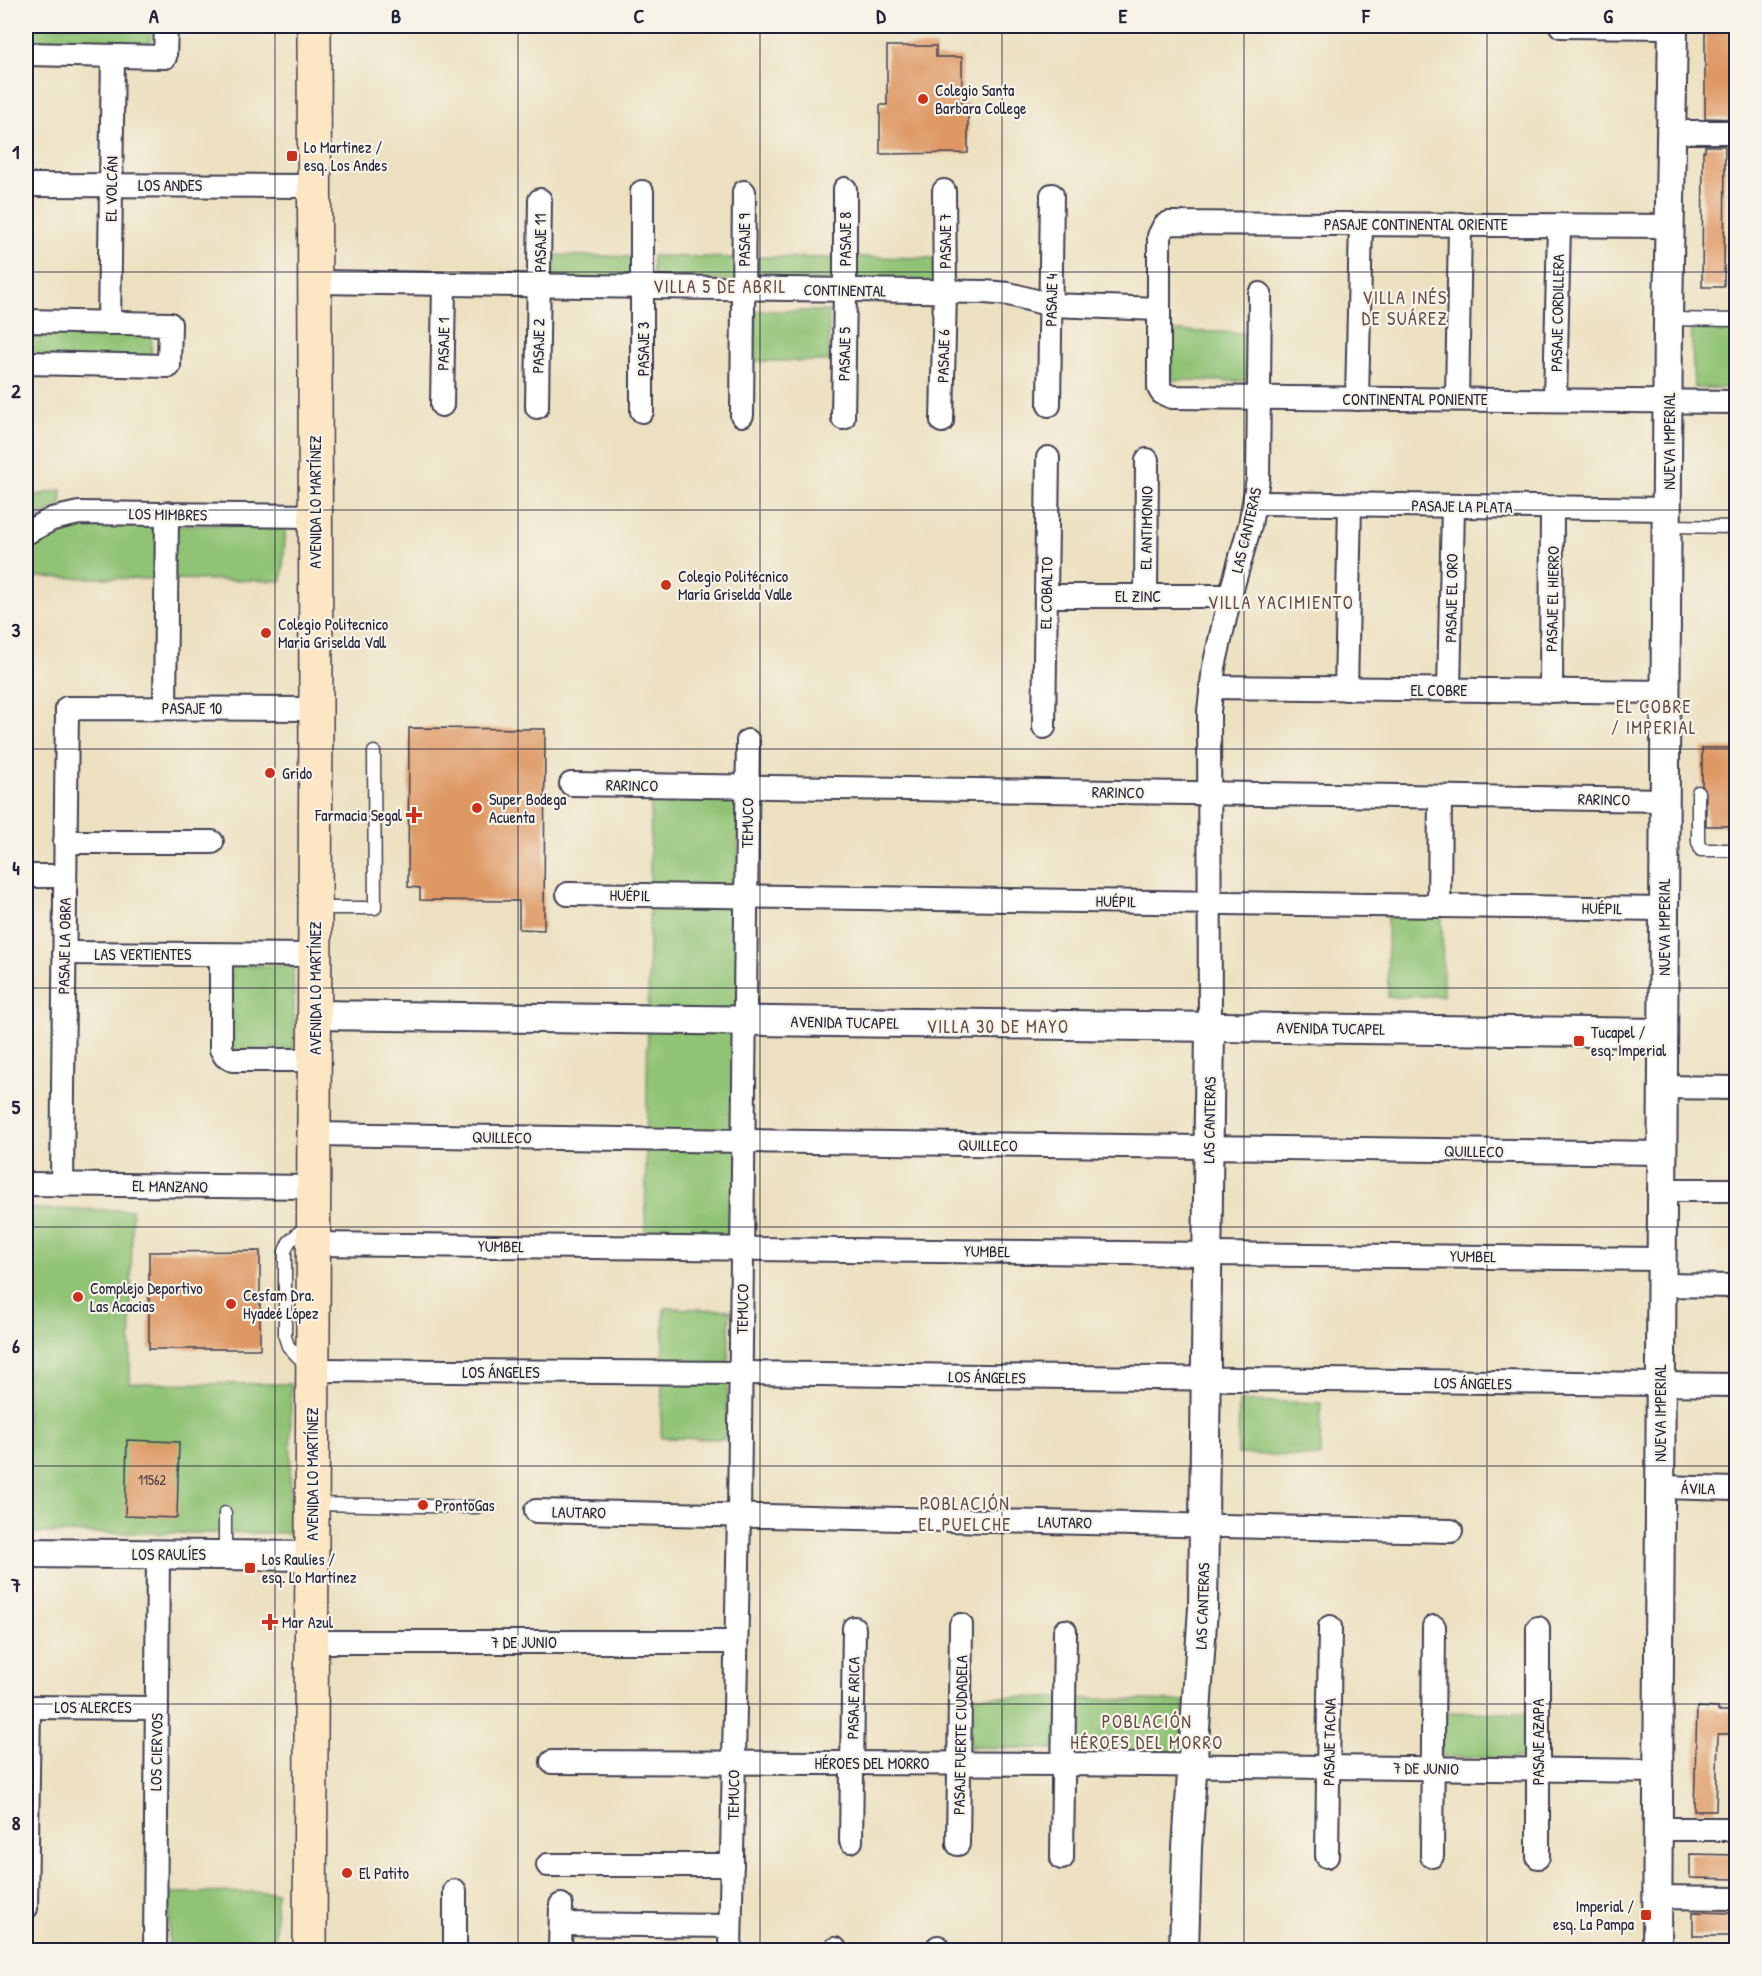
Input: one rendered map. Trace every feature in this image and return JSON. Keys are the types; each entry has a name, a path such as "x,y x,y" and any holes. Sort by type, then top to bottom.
{"main road":[{"name":"AVENIDA LO MARTÍNEZ","path":"310,1950 316,709 314,26"}],"street":[{"path":"26,54 165,57 166,26"},
{"path":"1561,26 1673,26"},
{"name":"NUEVA IMPERIAL","path":"1657,1950 1668,319 1673,26"},
{"name":"EL VOLCÁN","path":"109,323 113,56"},
{"path":"1671,132 1737,132"},
{"name":"LOS ANDES","path":"26,185 314,186"},
{"name":"PASAJE 8","path":"845,189 846,290"},
{"name":"PASAJE 7","path":"945,191 945,291"},
{"path":"642,192 643,287"},
{"name":"PASAJE 9","path":"744,192 744,288"},
{"name":"PASAJE 4","path":"1049,405 1052,195"},
{"name":"PASAJE 11","path":"540,200 540,285"},
{"name":"PASAJE CONTINENTAL ORIENTE","path":"1159,309 1159,236 1164,226 1174,222 1670,226"},
{"path":"1357,399 1361,224"},
{"path":"1457,399 1460,224"},
{"name":"PASAJE CORDILLERA","path":"1555,400 1559,225"},
{"name":"CONTINENTAL","path":"315,282 996,292 1051,305 1159,309"},
{"name":"PASAJE 1","path":"442,405 444,284"},
{"name":"PASAJE 2","path":"537,407 540,285"},
{"name":"PASAJE 3","path":"642,411 643,287"},
{"path":"742,415 744,288"},
{"name":"PASAJE 5","path":"843,418 846,290"},
{"name":"PASAJE 6","path":"942,421 945,291"},
{"name":"LAS CANTERAS","path":"1184,1950 1187,1848 1201,1647 1204,1525 1210,1026 1209,711 1214,667 1255,503 1258,479 1260,294"},
{"name":"CONTINENTAL PONIENTE","path":"1159,309 1158,383 1162,393 1172,397 1737,402"},
{"path":"26,321 170,324 169,366 26,363"},
{"name":"EL COBALTO","path":"1044,727 1048,459"},
{"name":"EL ANTIMONIO","path":"1146,596 1147,460"},
{"name":"PASAJE LA PLATA","path":"1255,503 1552,508 1668,518"},
{"path":"1346,689 1350,505"},
{"name":"PASAJE EL ORO","path":"1449,690 1453,506"},
{"name":"PASAJE EL HIERRO","path":"1551,690 1552,508"},
{"name":"LOS MIMBRES","path":"26,533 52,519 79,513 315,516"},
{"path":"165,708 167,513"},
{"name":"EL ZINC","path":"1046,596 1230,596"},
{"name":"EL COBRE","path":"1211,687 1666,692"},
{"name":"PASAJE 10","path":"67,708 316,709"},
{"name":"PASAJE LA OBRA","path":"62,1185 67,708"},
{"name":"TEMUCO","path":"732,1870 739,1515 748,741"},
{"name":"RARINCO","path":"571,784 1665,800"},
{"path":"1439,906 1440,797"},
{"path":"66,842 212,842"},
{"path":"26,876 65,876"},
{"name":"HUÉPIL","path":"568,894 1664,909"},
{"name":"LAS VERTIENTES","path":"64,953 315,955"},
{"path":"221,955 221,1049 225,1056 233,1060 315,1060"},
{"name":"AVENIDA TUCAPEL","path":"315,1015 1663,1033"},
{"path":"1663,1087 1737,1088"},
{"name":"QUILLECO","path":"314,1134 1662,1154"},
{"name":"EL MANZANO","path":"26,1184 314,1187"},
{"path":"1662,1190 1737,1190"},
{"name":"YUMBEL","path":"314,1232 742,1248 1207,1253 1661,1272 1737,1286"},
{"name":"LOS ÁNGELES","path":"313,1370 1737,1385"},
{"name":"ÁVILA","path":"1659,1487 1737,1489"},
{"name":"LAUTARO","path":"536,1511 1450,1531"},
{"name":"LOS RAULÍES","path":"26,1553 312,1556"},
{"name":"LOS CIERVOS","path":"155,1950 158,1554"},
{"name":"PASAJE FUERTE CIUDADELA","path":"958,1844 961,1625"},
{"name":"PASAJE TACNA","path":"1327,1856 1330,1627"},
{"path":"1432,1856 1434,1627"},
{"name":"PASAJE ARICA","path":"851,1841 854,1628"},
{"name":"PASAJE AZAPA","path":"1538,1628 1538,1857"},
{"path":"1062,1858 1065,1632"},
{"name":"7 DE JUNIO","path":"311,1642 736,1642"},
{"name":"LOS ALERCES","path":"26,1908 27,1707 157,1708"},
{"name":"HÉROES DEL MORRO","path":"552,1762 1193,1765"},
{"name":"7 DE JUNIO","path":"1193,1765 1659,1771"},
{"path":"1659,1829 1737,1829"},
{"path":"548,1865 732,1870 730,1950"},
{"path":"454,1950 455,1891"},
{"path":"1658,1897 1737,1898"},
{"path":"560,1950 561,1915 730,1926"}],"lane":[{"path":"1668,319 1737,320"},
{"path":"1668,518 1737,527"},
{"path":"315,908 375,908 374,752"},
{"path":"1698,792 1698,842 1701,850 1737,850"},
{"path":"312,1504 477,1507"},
{"path":"225,1513 225,1555"}],"green space":[{"path":"26,26 151,26 150,53 26,51"},
{"path":"548,255 638,257 638,280 548,279"},
{"path":"652,256 738,258 738,280 653,279"},
{"path":"751,257 836,258 836,280 751,280"},
{"path":"854,257 939,258 939,282 854,281"},
{"path":"755,311 829,311 829,361 755,361"},
{"path":"1691,322 1736,323 1736,388 1694,388"},
{"path":"26,325 152,328 151,360 26,358"},
{"path":"1172,331 1248,333 1247,381 1171,380"},
{"path":"62,490 61,506 26,522 26,497"},
{"path":"78,525 286,525 282,581 26,577 26,540"},
{"path":"651,793 738,794 739,1243 645,1241"},
{"path":"1442,914 1443,996 1388,997 1387,915"},
{"path":"293,965 295,1049 233,1050 231,966"},
{"name":"Complejo Deportivo Las Acacias","path":"26,1209 132,1210 130,1383 291,1384 290,1533 26,1533"},
{"path":"664,1308 730,1310 726,1439 661,1438"},
{"path":"1239,1401 1321,1403 1320,1457 1238,1454"},
{"path":"971,1696 1184,1701 1183,1752 970,1747"},
{"path":"1441,1712 1526,1713 1526,1758 1441,1757"},
{"path":"276,1892 275,1950 169,1950 169,1893"}],"building":[{"path":"1705,26 1737,26 1737,119 1705,118"},
{"name":"Colegio Santa Barbara College","path":"887,46 936,46 936,57 962,57 962,105 968,104 968,153 880,154 880,105 887,105"},
{"path":"1705,146 1725,146 1724,287 1702,287 1703,151 1705,151"},
{"name":"Super Bodega Acuenta","path":"409,728 545,729 544,930 519,929 519,901 420,900 420,888 408,887"},
{"path":"1702,748 1737,748 1737,826 1706,826 1706,792 1702,785"},
{"name":"Cesfam Dra. Hyadeé López","path":"260,1251 260,1349 149,1349 149,1252"},
{"path":"127,1440 179,1442 177,1518 125,1516"},
{"path":"1697,1707 1718,1708 1718,1711 1737,1711 1737,1734 1718,1734 1716,1811 1694,1811"},
{"path":"1690,1854 1737,1855 1737,1879 1690,1878"},
{"path":"1693,1912 1737,1913 1737,1936 1693,1936"}],"place":[{"name":"Colegio Santa Barbara College","path":"923,99"},
{"name":"Lo Martínez / esq. Los Andes","path":"292,156"},
{"name":"Colegio Politécnico María Griselda Valle","path":"666,585"},
{"name":"Colegio Politecnico Maria Griselda Vall","path":"266,633"},
{"name":"Grido","path":"270,773"},
{"name":"Super Bodega Acuenta","path":"477,808"},
{"name":"Farmacia Segal","path":"414,815"},
{"name":"Tucapel / esq. Imperial","path":"1579,1041"},
{"name":"Complejo Deportivo Las Acacias","path":"78,1297"},
{"name":"Cesfam Dra. Hyadeé López","path":"231,1304"},
{"name":"ProntoGas","path":"423,1505"},
{"name":"Los Raulíes / esq. Lo Martínez","path":"250,1568"},
{"name":"Mar Azul","path":"270,1622"},
{"name":"El Patito","path":"347,1873"},
{"name":"Imperial / esq. La Pampa","path":"1646,1915"}],"district":[{"name":"VILLA 5 DE ABRIL","path":"720,286"},
{"name":"VILLA INÉS DE SUÁREZ","path":"1405,307"},
{"name":"VILLA YACIMIENTO","path":"1281,602"},
{"name":"EL COBRE / IMPERIAL","path":"1654,716"},
{"name":"VILLA 30 DE MAYO","path":"998,1026"},
{"name":"POBLACIÓN EL PUELCHE","path":"965,1513"},
{"name":"POBLACIÓN HÉROES DEL MORRO","path":"1147,1731"}]}
